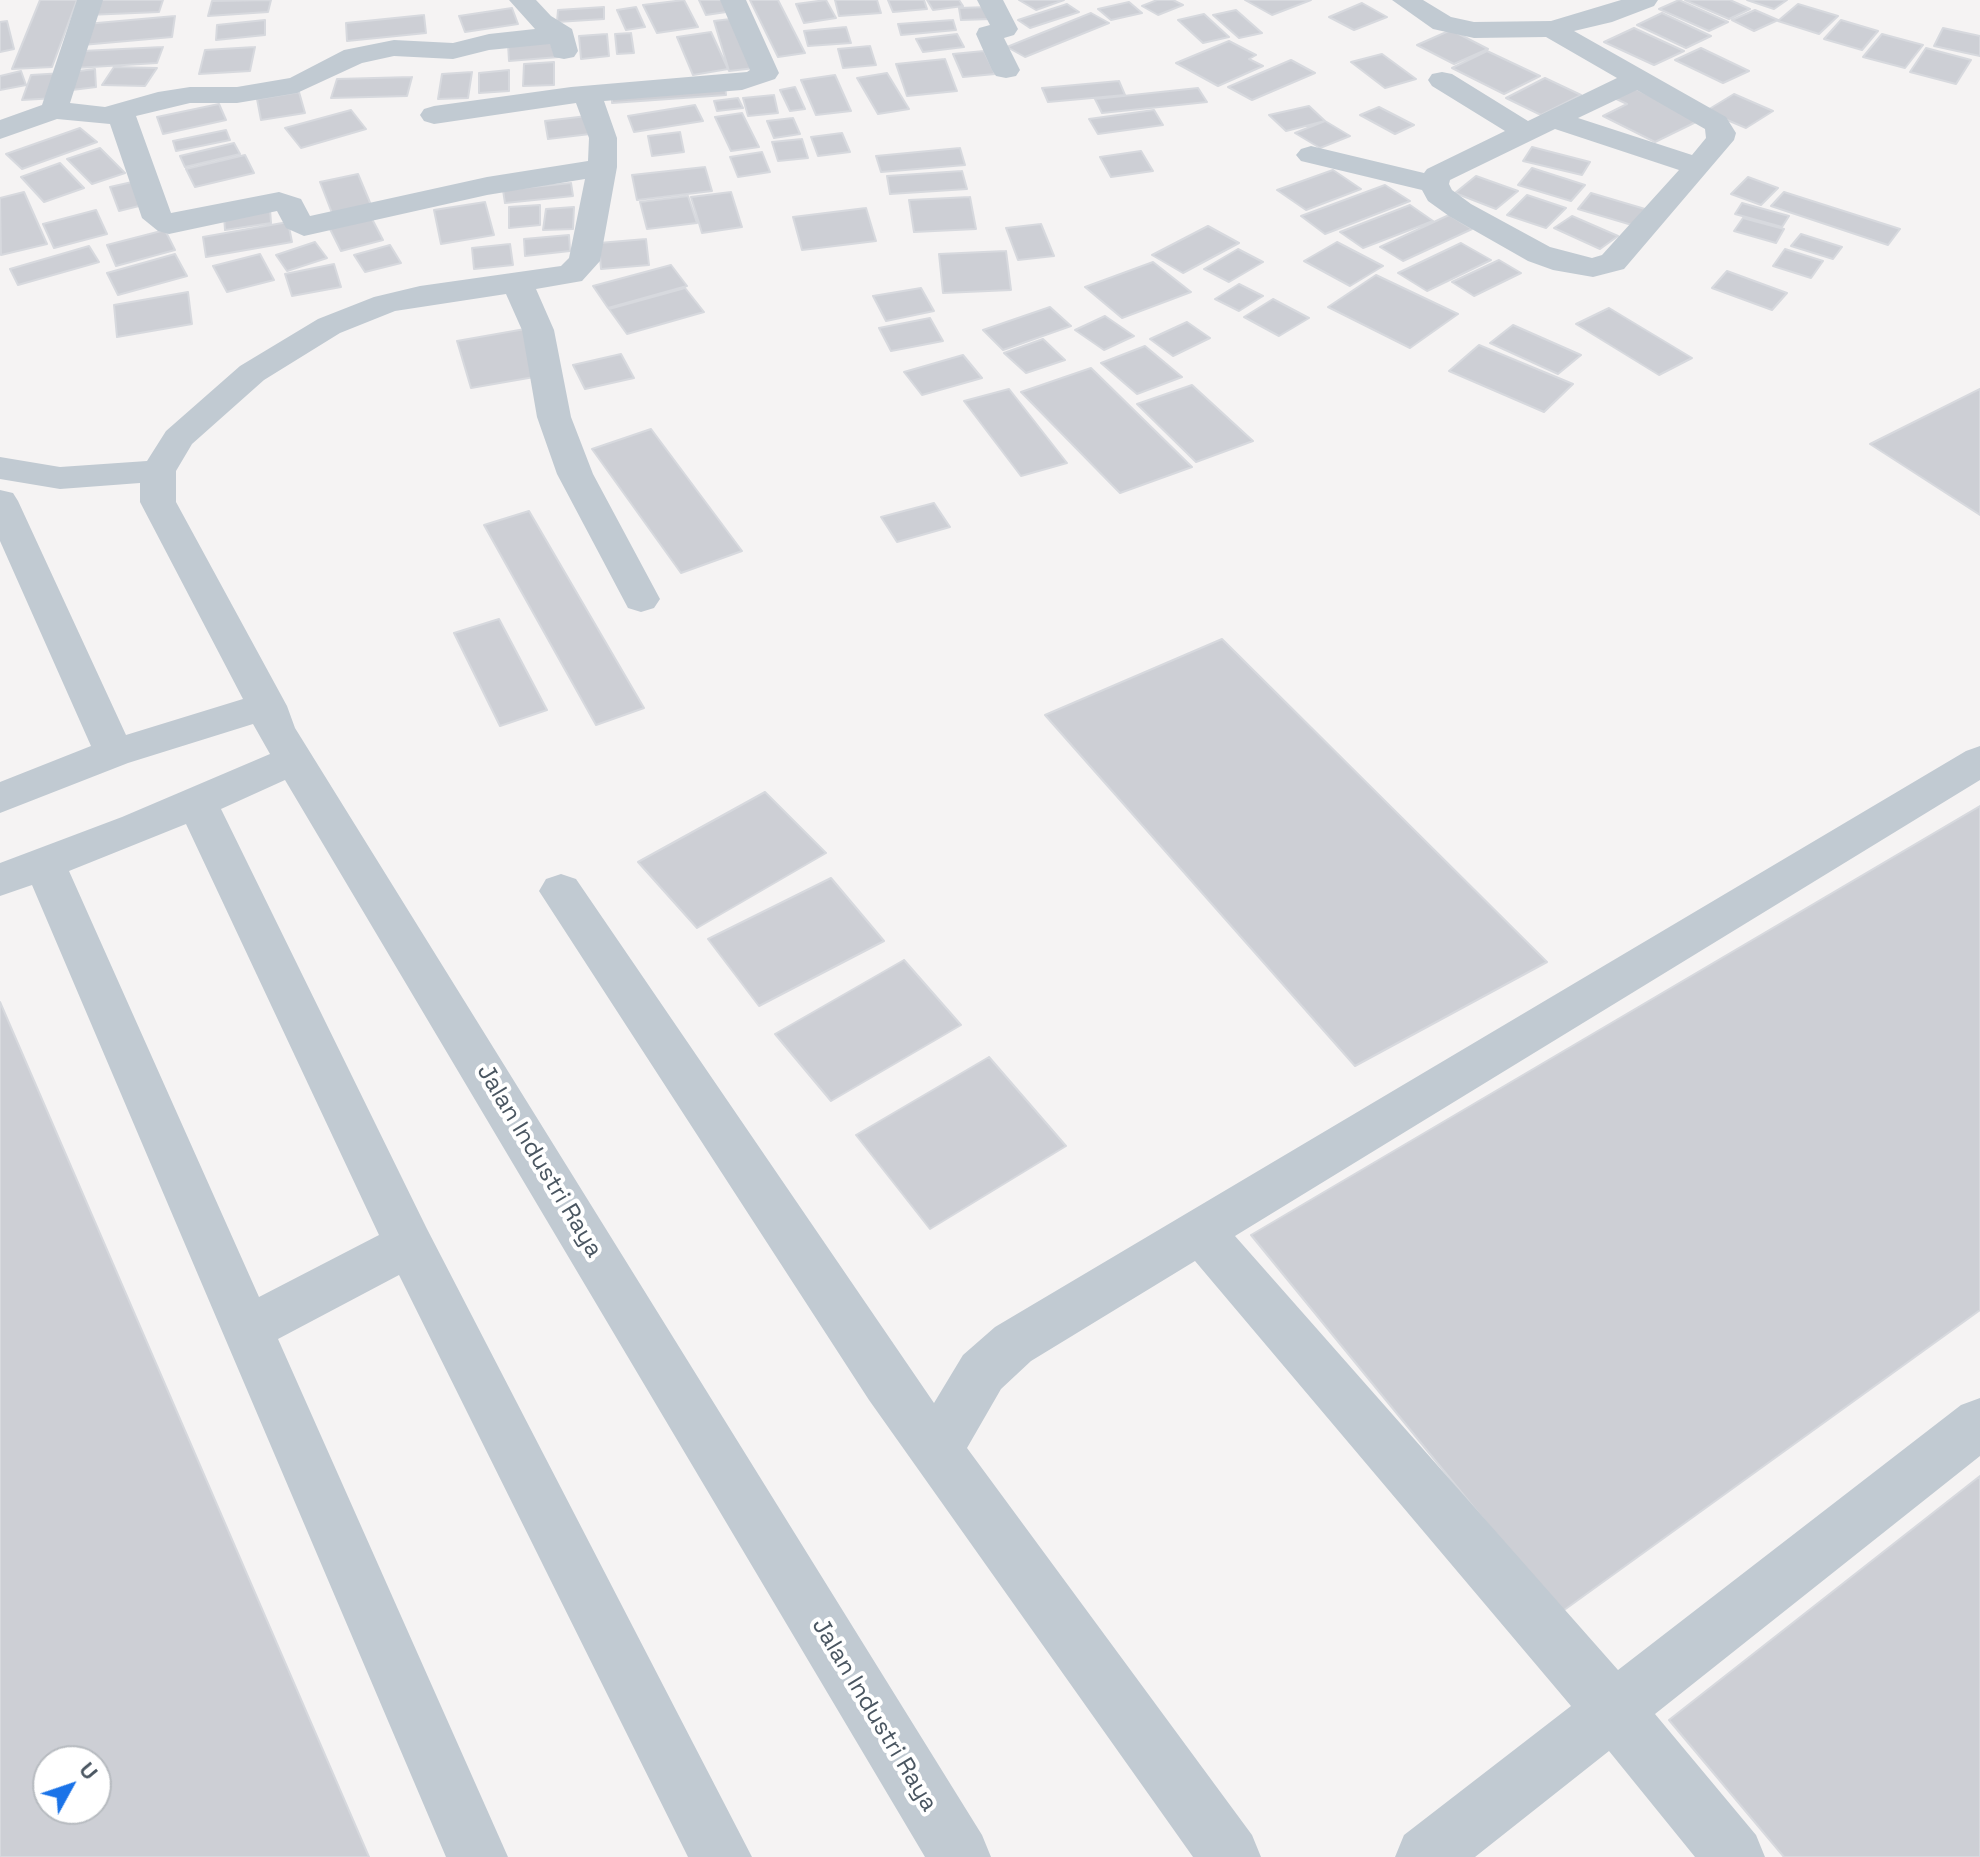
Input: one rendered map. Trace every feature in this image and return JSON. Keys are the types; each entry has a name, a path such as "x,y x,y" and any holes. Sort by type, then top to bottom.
{"street":[{"path":"54,110 90,0"},
{"path":"0,468 60,478 158,471 178,438 252,373 329,326 385,304 557,278 579,269 584,261 602,167 603,138 579,94 562,35 542,22 522,0"},
{"path":"434,115 579,94 742,82 765,73 733,0"},
{"path":"990,0 1005,29 989,34 1006,70"},
{"path":"1405,0 1442,23 1459,29 1551,29 1603,16 1645,0"},
{"path":"1551,29 1635,80 1716,123 1722,133 1720,140 1613,262 1593,268 1564,263 1539,254 1488,227 1439,195 1434,184 1437,175 1635,80"},
{"path":"0,130 54,110 92,116 121,113 141,104 180,96 237,95 297,85 310,81 333,64 373,51 402,47 425,52 453,51 489,42 562,35"},
{"path":"1442,80 1525,132"},
{"path":"121,113 157,218 169,225 279,201 290,205 297,222 304,227 487,186 602,167"},
{"path":"1552,119 1698,166"},
{"path":"1311,155 1434,184"},
{"path":"517,283 538,330 554,417 575,474 641,599"},
{"name":"Jalan Industri Raya","path":"158,471 158,502 267,706 275,729 960,1857"},
{"path":"0,501 114,753"},
{"path":"0,798 114,753 267,706"},
{"path":"296,759 137,828 22,871 246,1329 477,1857"},
{"path":"937,1449 982,1372 1013,1344 1980,761"},
{"path":"196,801 409,1245 721,1857"},
{"path":"561,891 879,1370 1230,1857"},
{"path":"1200,1231 1615,1712 1734,1857"},
{"path":"246,1329 409,1245"},
{"path":"1426,1857 1615,1712 1980,1423"}],"building":[{"path":"40,0 77,0 52,67 12,69"},
{"path":"93,0 163,0 159,12 87,15"},
{"path":"271,0 268,12 208,16 212,1"},
{"path":"684,0 698,27 657,33 643,5"},
{"path":"699,0 727,0 733,11 706,15"},
{"path":"750,0 778,0 805,53 778,57"},
{"path":"826,0 836,18 804,23 796,4"},
{"path":"835,0 877,0 881,13 839,16"},
{"path":"888,0 924,0 927,9 893,12"},
{"path":"927,0 959,0 963,6 933,10"},
{"path":"1019,0 1064,0 1036,10"},
{"path":"1157,0 1173,0 1183,5 1158,15 1142,6"},
{"path":"1245,0 1311,0 1272,15"},
{"path":"1679,0 1728,22 1709,31 1659,9"},
{"path":"1685,0 1730,0 1750,9 1729,19"},
{"path":"1747,0 1787,0 1774,9"},
{"path":"1129,2 1142,13 1111,20 1098,9"},
{"path":"1362,3 1387,17 1354,30 1329,17"},
{"path":"1067,4 1079,12 1030,28 1018,20"},
{"path":"1798,4 1838,16 1819,34 1778,21"},
{"path":"604,7 604,19 557,22 558,10"},
{"path":"636,7 645,27 626,30 617,10"},
{"path":"989,7 991,19 961,20 959,8"},
{"path":"512,8 518,24 465,32 459,16"},
{"path":"1236,10 1262,33 1239,38 1213,15"},
{"path":"1755,10 1778,20 1754,31 1732,20"},
{"path":"1091,13 1109,23 1025,57 1007,47"},
{"path":"1662,13 1711,36 1686,48 1637,25"},
{"path":"1204,14 1229,37 1203,43 1178,20"},
{"path":"424,15 426,33 347,41 346,23"},
{"path":"175,16 172,37 82,45 86,24"},
{"path":"739,18 755,68 729,71 714,21"},
{"path":"265,20 265,35 216,40 217,25"},
{"path":"953,20 956,30 901,35 898,24"},
{"path":"1841,20 1878,31 1862,50 1824,39"},
{"path":"7,21 14,49 0,52 0,22"},
{"path":"846,27 851,43 808,46 804,31"},
{"path":"1634,28 1684,51 1654,65 1604,42"},
{"path":"1943,28 1980,36 1980,56 1934,46"},
{"path":"1451,30 1488,49 1454,64 1417,45"},
{"path":"711,32 728,69 693,75 677,37"},
{"path":"631,33 634,53 617,54 615,34"},
{"path":"607,34 609,56 581,59 579,36"},
{"path":"957,34 964,47 923,52 916,39"},
{"path":"1882,34 1923,45 1905,68 1863,57"},
{"path":"558,40 559,57 509,61 508,44"},
{"path":"1229,41 1256,55 1249,59 1263,66 1218,86 1176,63"},
{"path":"870,46 876,65 843,68 838,49"},
{"path":"163,47 157,63 75,68 82,51"},
{"path":"255,47 250,71 199,74 205,50"},
{"path":"1701,48 1749,71 1723,83 1675,60"},
{"path":"1926,48 1971,60 1956,84 1910,72"},
{"path":"984,51 995,74 963,77 953,54"},
{"path":"1487,51 1540,76 1504,94 1452,68"},
{"path":"1382,54 1416,79 1385,88 1351,62"},
{"path":"945,59 957,91 907,96 896,64"},
{"path":"1291,60 1315,73 1252,100 1228,87"},
{"path":"554,62 554,85 523,86 524,64"},
{"path":"114,67 157,68 145,86 102,85"},
{"path":"95,69 96,87 72,90 71,72"},
{"path":"509,70 509,91 479,93 479,73"},
{"path":"21,71 26,85 0,90 0,76"},
{"path":"472,72 468,98 438,99 442,74"},
{"path":"64,73 56,98 22,100 31,75"},
{"path":"887,73 909,109 878,114 857,78"},
{"path":"835,75 851,111 816,115 801,80"},
{"path":"412,77 407,96 331,98 337,79"},
{"path":"1545,78 1581,95 1541,115 1506,98"},
{"path":"1119,81 1125,95 1048,102 1042,88"},
{"path":"725,84 726,95 612,103 612,92"},
{"path":"1630,86 1700,120 1655,142 1603,116 1627,104 1610,96"},
{"path":"795,87 805,109 790,111 780,90"},
{"path":"1198,88 1207,102 1102,113 1095,99"},
{"path":"299,92 305,113 261,120 257,99"},
{"path":"1734,94 1773,111 1746,128 1706,111"},
{"path":"774,95 778,113 748,116 743,98"},
{"path":"738,98 743,108 717,111 714,101"},
{"path":"219,104 226,120 163,134 157,117"},
{"path":"695,105 703,121 634,132 628,116"},
{"path":"1309,106 1325,121 1286,131 1269,115"},
{"path":"1379,107 1414,125 1395,134 1360,115"},
{"path":"351,110 366,129 301,148 285,128"},
{"path":"1154,110 1163,125 1098,134 1089,119"},
{"path":"742,113 759,147 731,151 715,117"},
{"path":"587,116 590,134 548,139 545,121"},
{"path":"793,118 800,134 774,138 767,121"},
{"path":"1325,121 1350,136 1320,148 1295,133"},
{"path":"80,128 97,142 22,169 6,154"},
{"path":"226,130 230,140 176,151 173,141"},
{"path":"680,132 684,152 652,156 648,136"},
{"path":"842,133 850,152 818,156 811,137"},
{"path":"802,139 808,158 778,161 772,142"},
{"path":"234,143 240,154 185,167 180,156"},
{"path":"1532,147 1590,162 1582,175 1523,161"},
{"path":"100,148 125,173 92,184 67,159"},
{"path":"960,148 965,165 881,172 876,156"},
{"path":"1141,151 1153,171 1111,177 1100,157"},
{"path":"762,152 770,172 738,177 730,157"},
{"path":"245,155 254,173 195,187 186,169"},
{"path":"60,163 84,188 44,202 21,177"},
{"path":"705,167 712,191 637,200 632,175"},
{"path":"1532,168 1585,185 1571,201 1518,185"},
{"path":"1333,170 1361,189 1306,210 1277,190"},
{"path":"962,171 967,189 890,194 887,176"},
{"path":"358,174 371,205 332,213 320,182"},
{"path":"1476,176 1518,191 1496,209 1455,193"},
{"path":"1748,177 1778,188 1761,205 1731,194"},
{"path":"141,180 151,203 119,211 110,187"},
{"path":"571,183 573,196 505,203 503,190"},
{"path":"1385,185 1410,201 1325,234 1301,216"},
{"path":"24,192 47,244 1,255 0,198"},
{"path":"731,192 742,227 702,233 691,197"},
{"path":"1784,192 1900,229 1888,245 1771,206"},
{"path":"1591,193 1645,209 1632,225 1578,209"},
{"path":"1527,195 1566,208 1546,228 1507,215"},
{"path":"688,196 697,223 647,229 640,202"},
{"path":"970,197 976,229 914,232 909,200"},
{"path":"485,202 494,235 441,244 434,210"},
{"path":"1742,203 1789,216 1782,227 1735,214"},
{"path":"540,205 540,225 509,228 509,207"},
{"path":"1410,205 1433,221 1363,248 1340,232"},
{"path":"574,207 573,229 543,230 546,209"},
{"path":"866,208 876,241 802,250 793,217"},
{"path":"270,209 271,223 225,230 224,216"},
{"path":"96,210 107,234 54,248 43,224"},
{"path":"1449,215 1472,229 1403,261 1380,247"},
{"path":"1572,216 1618,236 1600,249 1554,228"},
{"path":"371,217 383,240 341,251 329,227"},
{"path":"1743,218 1784,229 1776,243 1734,231"},
{"path":"288,222 292,242 206,257 203,237"},
{"path":"1041,224 1054,256 1018,260 1006,228"},
{"path":"1208,226 1239,243 1183,273 1152,255"},
{"path":"165,230 175,250 116,266 107,245"},
{"path":"1801,234 1842,247 1833,259 1791,246"},
{"path":"569,235 570,251 525,256 524,239"},
{"path":"646,239 649,265 601,269 599,243"},
{"path":"315,242 327,258 287,271 276,255"},
{"path":"1337,242 1383,266 1350,286 1304,261"},
{"path":"1461,243 1491,260 1427,291 1398,273"},
{"path":"510,244 513,265 474,269 472,248"},
{"path":"390,245 401,263 365,272 354,255"},
{"path":"89,246 99,262 18,285 10,269"},
{"path":"1238,249 1263,262 1229,282 1204,269"},
{"path":"1785,249 1823,261 1811,278 1773,266"},
{"path":"1006,251 1011,290 943,293 939,254"},
{"path":"175,254 187,276 118,295 107,273"},
{"path":"260,254 274,280 227,292 213,266"},
{"path":"1499,260 1521,273 1474,296 1452,282"},
{"path":"1153,262 1191,292 1122,318 1085,287"},
{"path":"334,264 341,287 292,296 285,274"},
{"path":"671,265 687,286 608,308 593,286"},
{"path":"1727,271 1787,293 1772,310 1712,288"},
{"path":"1376,275 1458,314 1410,348 1328,307"},
{"path":"1239,284 1263,296 1239,311 1215,299"},
{"path":"685,288 704,312 627,334 609,309"},
{"path":"921,288 934,311 886,321 873,296"},
{"path":"188,292 192,324 117,337 114,305"},
{"path":"1273,299 1309,318 1279,336 1244,317"},
{"path":"1050,307 1071,326 1003,350 983,330"},
{"path":"1609,308 1692,358 1659,375 1576,324"},
{"path":"1105,316 1134,336 1104,350 1075,330"},
{"path":"930,318 943,341 891,351 879,328"},
{"path":"1187,322 1210,338 1173,356 1150,339"},
{"path":"1513,325 1581,355 1558,374 1490,343"},
{"path":"525,329 540,376 471,388 457,341"},
{"path":"1043,339 1065,360 1026,373 1004,353"},
{"path":"1479,345 1573,384 1544,412 1449,371"},
{"path":"1145,346 1182,377 1137,394 1101,363"},
{"path":"621,354 634,378 585,389 573,365"},
{"path":"963,355 982,378 922,395 904,372"},
{"path":"1091,368 1192,467 1120,493 1021,392"},
{"path":"1192,385 1253,441 1196,462 1137,404"},
{"path":"1009,389 1067,463 1021,476 964,401"},
{"path":"1980,389 1980,515 1870,444"},
{"path":"651,429 742,551 681,573 592,449"},
{"path":"934,503 950,527 897,542 881,517"},
{"path":"529,511 644,708 596,725 484,525"},
{"path":"499,619 547,710 500,726 454,633"},
{"path":"1222,639 1547,962 1355,1066 1045,715"},
{"path":"765,792 826,853 697,928 638,862"},
{"path":"1980,806 1980,1310 1560,1613 1251,1235"},
{"path":"831,878 884,941 759,1006 708,939"},
{"path":"904,960 961,1025 831,1101 775,1034"},
{"path":"0,1002 369,1857 0,1857"},
{"path":"989,1057 1066,1146 930,1229 856,1135"},
{"path":"1980,1476 1980,1857 1784,1857 1669,1720"}]}
